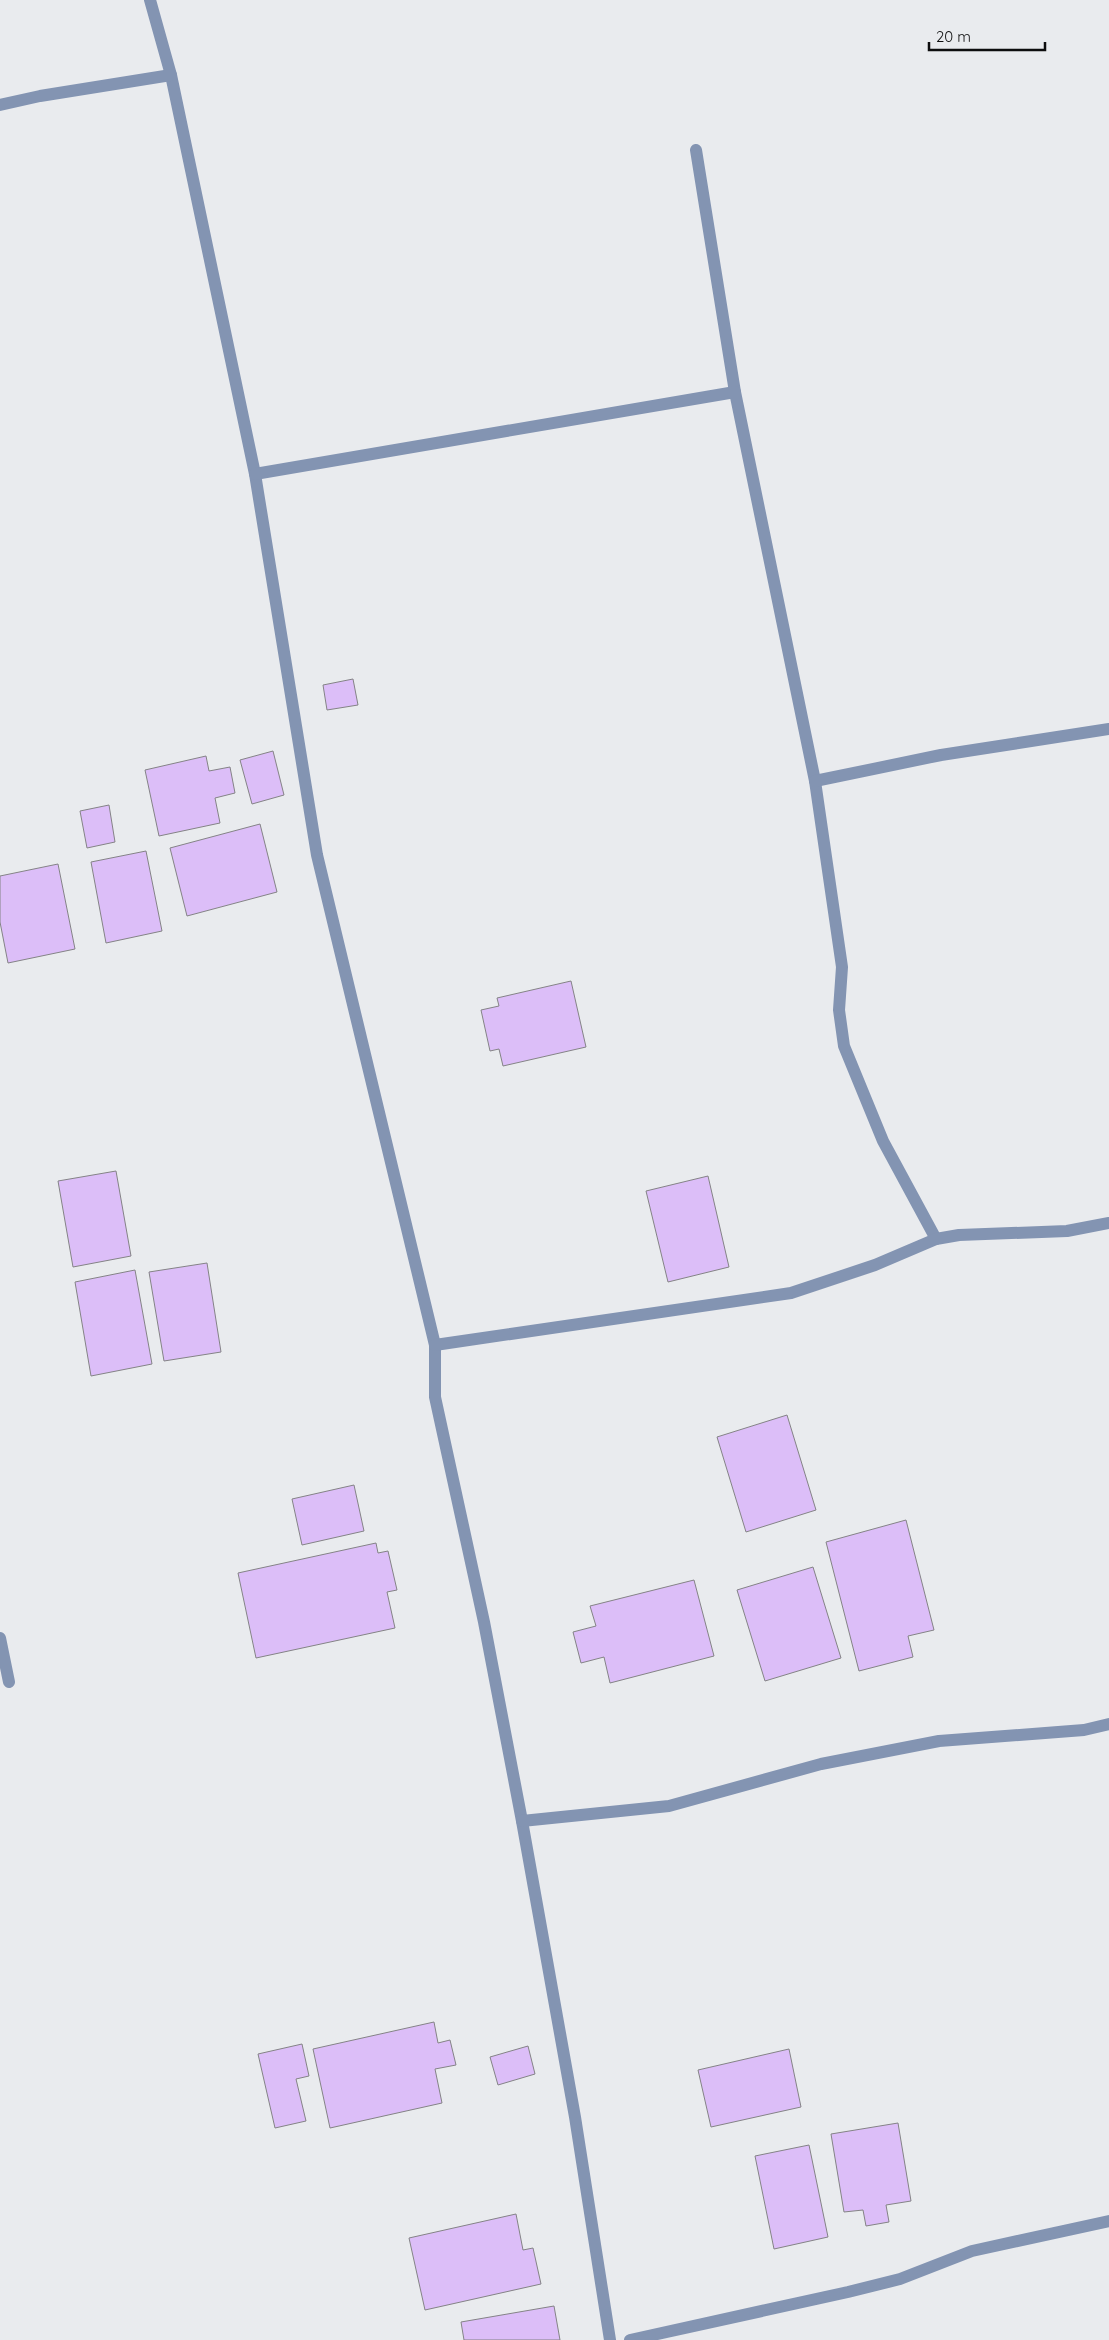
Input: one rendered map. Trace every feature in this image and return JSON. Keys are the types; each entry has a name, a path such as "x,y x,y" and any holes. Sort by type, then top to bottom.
{"street":[{"path":"150,0 170,75 255,474 317,855 435,1345 435,1397 484,1622 522,1821 574,2107 610,2340"},
{"path":"0,105 40,96 170,75"},
{"path":"696,150 735,392 816,780 842,967 839,1010 844,1046 883,1141 936,1239"},
{"path":"255,474 735,392"},
{"path":"816,780 941,755 1109,728"},
{"path":"435,1345 792,1293 875,1266 936,1239 959,1235 1067,1231 1109,1223"},
{"path":"0,1638 9,1682"},
{"path":"522,1821 669,1806 821,1764 939,1741 1084,1730 1109,1724"},
{"path":"630,2340 848,2292 900,2279 972,2251 1109,2222"}],"building":[{"path":"353,679 358,705 327,710 323,685"},
{"path":"273,751 284,795 252,804 240,760"},
{"path":"206,756 209,771 230,767 235,793 215,798 220,823 159,836 145,770"},
{"path":"109,805 115,842 87,848 80,811"},
{"path":"260,824 277,892 187,916 170,848"},
{"path":"146,851 162,931 106,943 91,862"},
{"path":"58,864 75,949 8,963 0,922 0,876"},
{"path":"571,981 586,1047 503,1066 499,1049 490,1051 481,1010 499,1006 497,998"},
{"path":"116,1171 131,1256 73,1267 58,1181"},
{"path":"708,1176 729,1267 668,1282 646,1191"},
{"path":"207,1263 221,1352 164,1361 149,1272"},
{"path":"135,1270 152,1364 91,1376 75,1282"},
{"path":"787,1415 816,1510 746,1532 717,1437"},
{"path":"354,1485 364,1531 302,1545 292,1499"},
{"path":"906,1520 934,1630 908,1636 913,1657 859,1671 826,1542"},
{"path":"376,1543 378,1553 388,1551 397,1590 387,1592 395,1628 256,1658 238,1573"},
{"path":"813,1567 841,1658 765,1681 737,1590"},
{"path":"694,1580 714,1656 610,1683 604,1657 581,1663 573,1632 596,1626 590,1606"},
{"path":"434,2022 438,2043 450,2040 456,2065 435,2069 442,2103 330,2128 313,2049"},
{"path":"302,2044 309,2076 296,2079 306,2121 275,2128 258,2054"},
{"path":"528,2046 535,2074 498,2085 490,2057"},
{"path":"789,2049 801,2107 711,2127 698,2070"},
{"path":"898,2123 911,2201 886,2205 889,2222 866,2226 863,2210 844,2212 831,2134"},
{"path":"809,2145 828,2237 774,2249 755,2156"},
{"path":"516,2214 523,2250 533,2248 541,2284 425,2310 409,2238"},
{"path":"554,2306 560,2340 464,2340 461,2322"}]}
